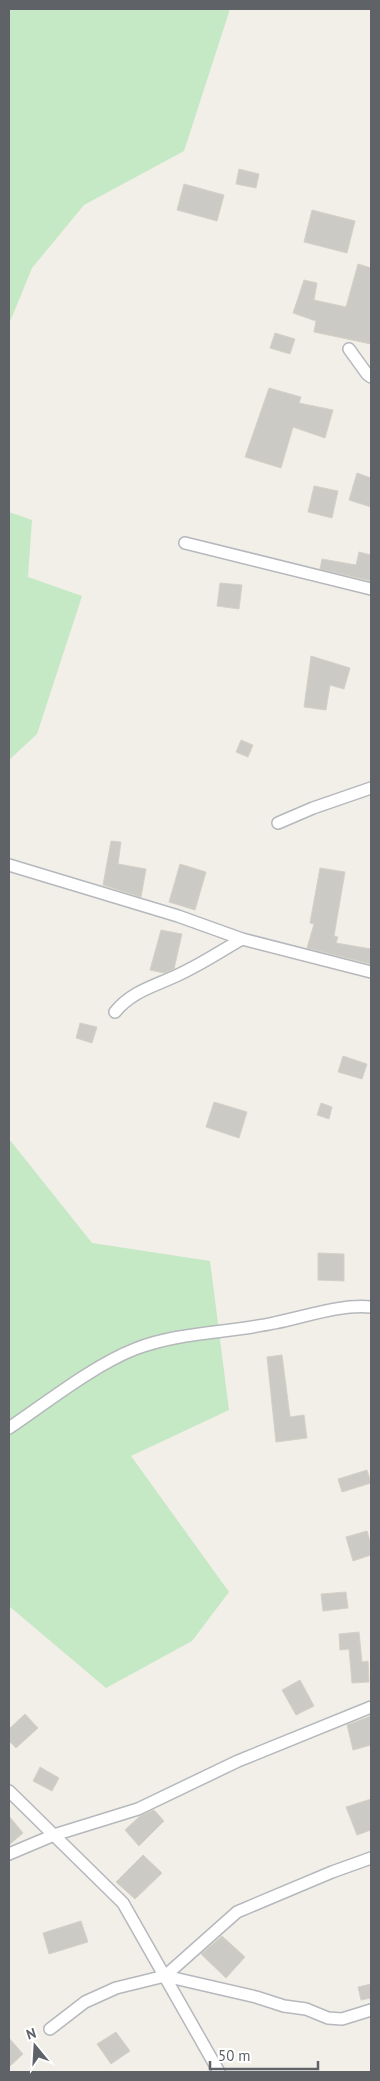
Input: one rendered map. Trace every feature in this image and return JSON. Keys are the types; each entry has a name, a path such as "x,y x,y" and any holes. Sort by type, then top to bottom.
{"street":[{"path":"350,349 371,377"},
{"path":"185,542 371,589"},
{"path":"278,824 313,808 371,788"},
{"path":"9,865 178,916 242,938 371,972"},
{"path":"115,1012 123,1002 140,991 179,974 242,938"},
{"path":"9,1428 110,1361 136,1349 187,1337 271,1324 344,1308 371,1307"},
{"path":"9,1854 54,1835 138,1809 238,1761 371,1706"},
{"path":"9,1791 123,1903 219,2072"},
{"path":"165,1976 237,1912 371,1858"},
{"path":"50,2029 85,2002 116,1988 165,1976 256,1996 284,2006 306,2009 328,2018 342,2019 371,2010"}],"green space":[{"path":"9,9 230,9 184,151 84,205 32,268 9,324"},
{"path":"9,512 32,520 28,577 82,596 37,734 9,760"},
{"path":"9,1139 92,1243 210,1261 229,1410 131,1456 229,1592 192,1641 106,1688 9,1606"}],"building":[{"path":"239,169 259,174 256,188 236,184"},
{"path":"184,184 224,195 217,221 177,210"},
{"path":"312,210 355,221 347,253 304,242"},
{"path":"358,264 371,268 371,344 314,332 316,321 293,313 304,280 317,283 314,300 346,307"},
{"path":"275,333 295,339 290,354 270,348"},
{"path":"269,388 301,397 299,403 333,410 325,438 293,427 281,468 245,457"},
{"path":"357,473 371,478 371,507 349,500"},
{"path":"314,486 338,491 332,518 308,512"},
{"path":"359,552 371,555 371,581 320,569 322,559 356,565"},
{"path":"220,583 242,585 239,609 217,606"},
{"path":"311,656 350,668 344,689 330,685 326,710 304,707"},
{"path":"241,740 253,745 248,757 236,752"},
{"path":"111,841 121,842 118,864 146,869 141,897 103,885"},
{"path":"180,864 206,872 195,910 169,902"},
{"path":"320,868 345,872 334,936 338,937 336,943 371,949 371,964 307,948 314,924 310,923"},
{"path":"161,930 182,934 174,969 164,973 150,970"},
{"path":"80,1023 97,1027 92,1043 76,1038"},
{"path":"343,1056 367,1064 362,1079 338,1072"},
{"path":"214,1102 247,1112 239,1138 206,1127"},
{"path":"321,1103 332,1107 329,1119 317,1115"},
{"path":"318,1253 344,1254 344,1281 318,1280"},
{"path":"282,1355 290,1417 304,1415 307,1438 276,1442 267,1357"},
{"path":"367,1470 371,1483 342,1492 338,1479"},
{"path":"367,1531 371,1545 371,1555 353,1561 346,1537"},
{"path":"346,1592 348,1608 323,1611 321,1594"},
{"path":"359,1632 362,1662 368,1661 369,1682 352,1683 349,1649 340,1650 339,1634"},
{"path":"300,1680 314,1706 296,1715 282,1690"},
{"path":"25,1714 38,1728 16,1748 9,1741 9,1729"},
{"path":"371,1716 371,1745 353,1750 347,1725"},
{"path":"40,1767 59,1778 52,1791 33,1781"},
{"path":"371,1799 371,1830 357,1835 346,1807"},
{"path":"154,1810 164,1821 139,1846 125,1830 140,1816"},
{"path":"9,1816 23,1833 9,1845"},
{"path":"143,1855 162,1873 135,1899 116,1882"},
{"path":"81,1921 88,1942 49,1954 43,1933"},
{"path":"222,1936 245,1957 226,1978 201,1954"},
{"path":"371,1984 371,1998 361,2000 358,1987"},
{"path":"116,2032 130,2051 111,2064 97,2044"},
{"path":"9,2038 23,2054 9,2067"}]}
